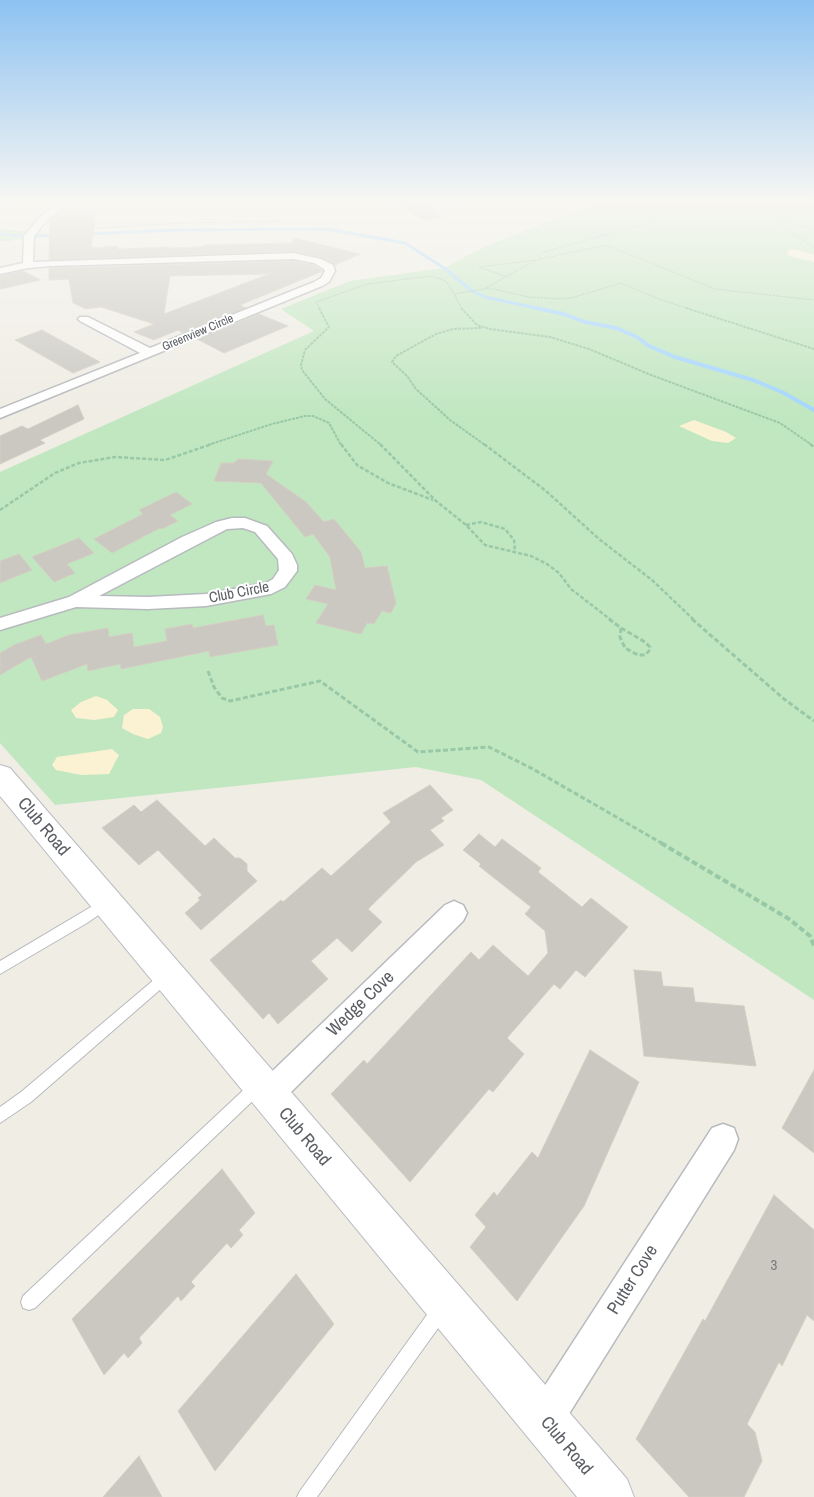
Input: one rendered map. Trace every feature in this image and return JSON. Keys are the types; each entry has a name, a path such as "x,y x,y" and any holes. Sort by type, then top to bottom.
{"street":[{"name":"Greenview Circle","path":"0,414 318,284 328,276 328,272"},
{"path":"84,319 150,353"},
{"name":"Club Circle","path":"0,624 75,601 222,525 245,523 260,529 286,558 288,565 285,578 271,588 225,596 156,603 75,601"},
{"name":"Club Road","path":"0,776 609,1497"},
{"name":"Wedge Cove","path":"264,1089 454,913"},
{"name":"Putter Cove","path":"544,1420 723,1139"}],"lane":[{"path":"0,968 106,902"},
{"path":"0,1116 26,1098 168,975"},
{"path":"29,1302 235,1106 264,1089"},
{"path":"306,1497 445,1304"}],"path":[{"path":"493,272 507,277"},
{"path":"454,294 485,288 516,272"},
{"path":"673,272 715,289 814,300"},
{"path":"483,328 470,320 444,278 431,276 368,284 316,302 329,327 310,343 301,365 325,399 389,452 436,502 466,525 485,545 531,556 547,564 559,572 571,589 587,602 621,628 645,642 650,647 649,651 645,655 638,655 625,648 620,637 621,628"},
{"path":"485,288 528,297 560,299 571,298 621,283 661,300 814,349"},
{"path":"814,447 800,440 780,423 651,376 589,349 550,338 483,328 453,329 436,334 396,356 392,362 407,376 416,389 450,420 540,486 592,533 652,580 690,617 784,699 814,721"},
{"path":"0,510 55,473 80,463 116,456 166,460 272,424 306,416 313,416 329,424 346,454 357,466 388,483 436,502"},
{"path":"466,525 481,522 505,529 514,540 515,552"},
{"path":"208,671 214,687 222,698 230,701 320,682 418,752 489,748 533,769 789,919 810,936 814,946"}],"green space":[{"path":"416,272 814,272 814,1000 481,780 416,767 55,805 0,743 0,472 314,331 281,309 350,281"}],"sand":[{"path":"694,420 726,432 736,438 728,443 712,441 679,426"},
{"path":"96,696 107,700 118,710 114,717 94,720 76,718 71,710 81,702"},
{"path":"133,709 149,709 160,717 163,727 161,733 148,739 122,728 124,715"},
{"path":"112,749 119,755 109,774 81,775 56,770 52,765 57,757"}],"building":[{"path":"25,272 41,280 0,289 0,276"},
{"path":"49,272 321,272 240,305 246,308 183,333 178,330 154,340 134,332 154,324 101,307 86,309 73,303 69,279 49,280","holes":["269,274 164,314 170,276"]},
{"path":"259,314 288,326 224,353 197,339"},
{"path":"42,330 100,362 73,373 15,340"},
{"path":"78,405 84,419 40,440 45,443 0,464 0,436 22,426 28,429"},
{"path":"238,459 273,461 266,474 306,502 324,522 334,519 361,552 365,568 387,566 396,603 391,613 382,611 374,624 367,623 361,634 316,623 328,604 306,599 315,585 336,590 330,557 313,534 305,537 261,483 214,481 221,463 234,463"},
{"path":"176,492 192,504 170,515 178,521 162,529 160,528 112,553 94,539 143,514 139,510"},
{"path":"79,538 94,553 67,564 75,573 54,582 32,557"},
{"path":"19,554 32,570 0,583 0,561"},
{"path":"263,615 266,626 274,625 278,645 210,657 209,651 121,669 120,664 88,671 87,664 42,681 31,657 0,675 0,653 14,645 41,635 46,644 69,635 108,628 109,637 132,633 134,647 167,641 165,629 192,624 193,628"},
{"path":"430,785 453,810 441,818 444,821 430,830 444,845 416,862 368,909 382,922 352,952 337,938 311,961 328,979 278,1024 269,1013 263,1019 210,960 281,900 283,902 322,868 331,876 391,822 383,813"},
{"path":"157,800 205,846 214,838 235,858 240,858 247,864 247,871 257,881 201,930 185,913 200,900 198,898 202,895 158,850 139,865 102,828 134,805 141,812"},
{"path":"479,834 495,847 502,839 541,868 538,872 582,907 591,898 628,927 585,977 576,970 560,989 554,984 507,1038 524,1054 493,1092 489,1089 410,1182 331,1094 364,1060 367,1064 471,952 479,960 493,945 528,976 548,953 545,931 525,914 531,907 479,866 481,864 463,850"},
{"path":"634,970 661,972 663,986 693,988 695,1002 744,1006 756,1066 644,1056"},
{"path":"590,1050 639,1082 584,1206 517,1301 470,1247 486,1227 475,1215 494,1192 497,1196 532,1152 538,1158"},
{"path":"814,1070 814,1153 782,1128"},
{"path":"222,1169 255,1213 239,1230 243,1235 231,1248 227,1243 191,1282 195,1286 181,1301 178,1296 139,1338 142,1343 128,1358 124,1353 104,1375 72,1319"},
{"path":"774,1195 814,1230 814,1321 807,1315 782,1366 779,1362 747,1424 755,1432 762,1461 744,1497 689,1497 636,1439 703,1319 705,1321"},
{"path":"296,1274 334,1324 215,1471 178,1411"},
{"path":"139,1456 162,1497 103,1497"}],"waterway":[{"path":"449,272 472,291 485,297 541,309"},
{"path":"536,308 564,314 585,322 616,328 637,337 649,346 675,357 753,380 782,392 814,410"}]}
